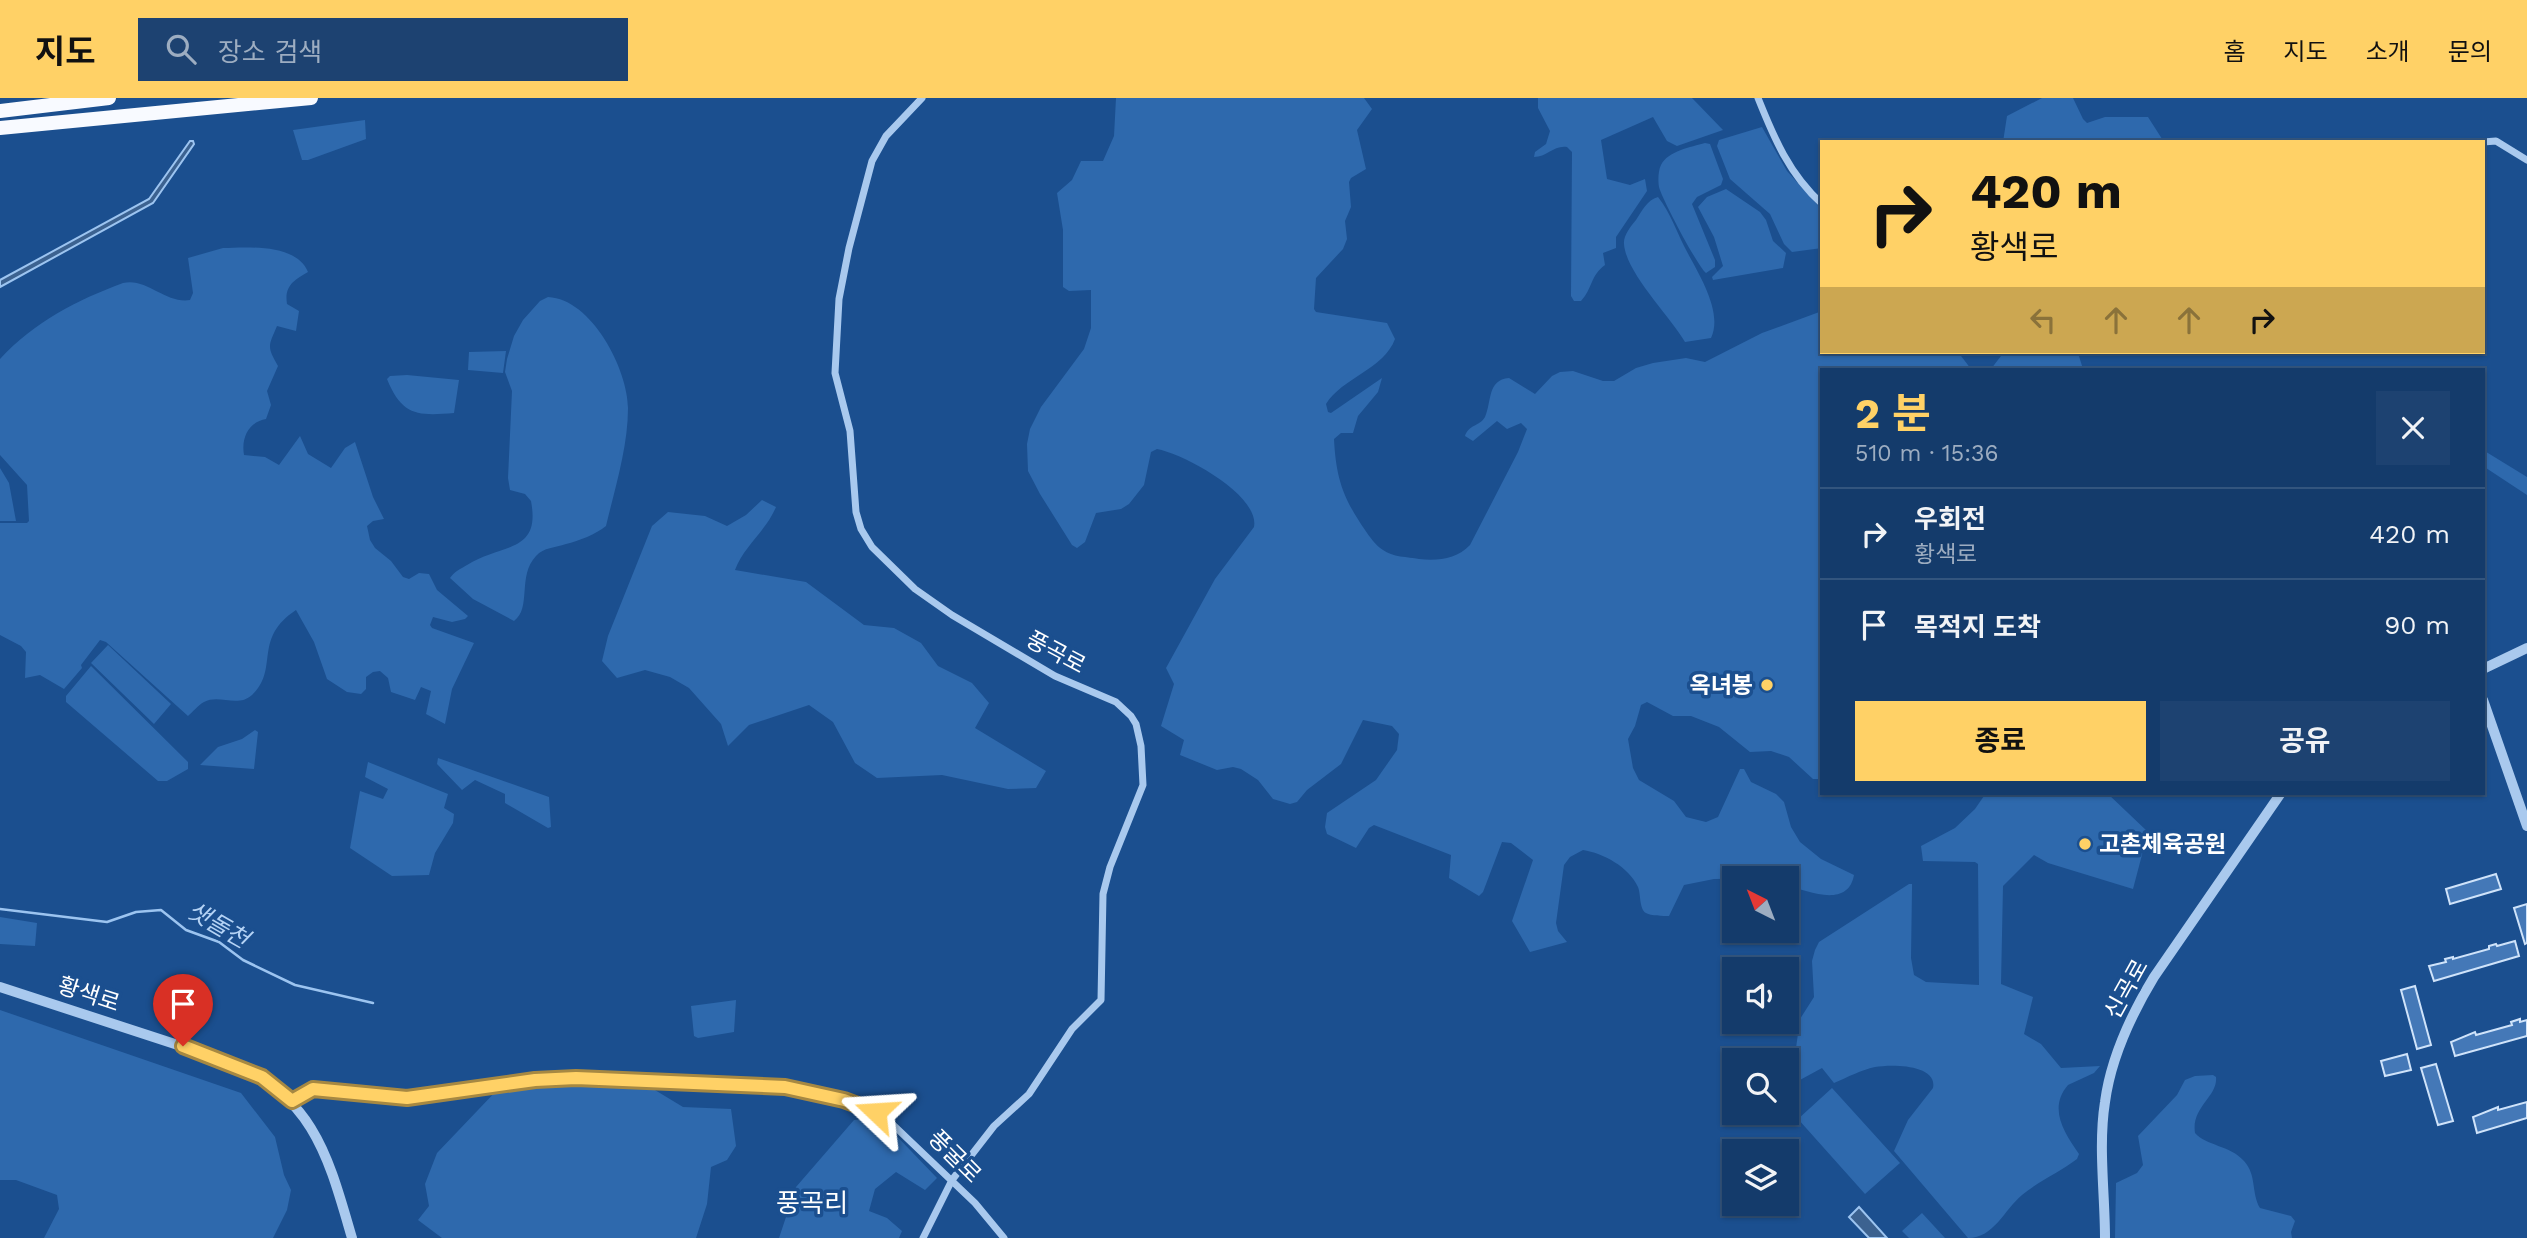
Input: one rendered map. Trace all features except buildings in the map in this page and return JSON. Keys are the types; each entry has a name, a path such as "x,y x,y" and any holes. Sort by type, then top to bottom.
{"highway":[{"path":"5,110 109,98"},
{"path":"0,128 311,98"}],"street":[{"name":"풍곡로","path":"922,98 886,136 873,161 849,248 839,299 835,373 848,415 858,520 879,555 915,589 939,607 1055,676 1124,708 1131,716 1139,735 1143,775 1140,794 1110,867 1102,894 1101,1000 1072,1029 1028,1094 994,1126 952,1180 923,1238"},
{"path":"1758,98 1783,158 1797,179 1820,202"},
{"path":"2485,142 2496,141 2527,160"},
{"path":"2485,668 2527,648"},
{"path":"2485,706 2527,826"},
{"name":"신곡로","path":"2105,1238 2103,1116 2119,1047 2139,1002 2154,977 2260,819 2279,795"},
{"name":"황색로","path":"0,987 237,1065 262,1077 292,1101 322,1148 352,1238"},
{"name":"풍굴로","path":"292,1101 313,1089 407,1098 560,1078 785,1087 835,1098 876,1112 905,1133 975,1203 1004,1238"}],"shaded area":[{"path":"1116,98 1364,98 1372,109 1357,130 1366,169 1349,182 1351,207 1345,221 1347,239 1343,249 1316,278 1314,309 1316,312 1387,323 1395,339 1382,358 1342,387 1326,404 1328,412 1331,413 1382,378 1378,392 1358,416 1353,433 1341,433 1334,439 1339,476 1351,508 1373,541 1391,554 1433,560 1453,556 1470,545 1527,429 1521,423 1507,429 1497,421 1473,441 1465,436 1485,417 1491,392 1502,380 1509,378 1535,394 1552,376 1560,372 1573,371 1603,381 1614,381 1636,368 1653,363 1686,358 1705,362 1762,333 1820,312 1820,354 1960,354 1970,368 1820,368 1818,779 1813,779 1789,757 1771,751 1750,752 1719,727 1691,716 1673,716 1647,702 1641,705 1628,739 1633,768 1639,780 1674,801 1686,817 1706,822 1718,817 1740,769 1744,769 1751,782 1776,794 1784,802 1791,827 1800,842 1821,859 1854,875 1844,892 1826,895 1799,888 1799,866 1722,866 1722,879 1684,885 1669,916 1654,915 1644,911 1638,887 1622,867 1599,854 1583,850 1570,857 1564,865 1556,923 1558,931 1567,942 1530,952 1512,921 1533,860 1511,843 1502,842 1483,892 1479,896 1449,878 1451,855 1374,825 1356,848 1327,834 1327,813 1376,780 1397,750 1399,734 1392,726 1363,720 1341,764 1307,790 1297,802 1290,804 1273,799 1258,780 1241,769 1233,767 1217,770 1180,755 1184,740 1161,726 1174,684 1166,668 1215,579 1254,527 1253,515 1245,502 1218,478 1201,467 1157,449 1151,452 1144,485 1129,504 1121,509 1096,513 1085,542 1077,548 1072,545 1028,471 1027,444 1030,429 1041,407 1084,349 1091,328 1091,290 1069,291 1063,287 1063,230 1057,193 1072,180 1081,161 1103,161 1114,136"},
{"path":"1538,98 1692,98 1723,130 1677,146 1667,141 1653,117 1601,140 1607,179 1630,185 1645,179 1647,191 1616,237 1616,248 1603,253 1605,265 1597,273 1581,301 1574,301 1571,296 1572,152 1567,147 1562,147 1534,157 1535,152 1546,144 1550,131 1538,108"},
{"path":"2042,98 2073,98 2087,123 2105,117 2148,117 2163,140 2003,140 2007,116"},
{"path":"365,120 366,139 302,160 293,130"},
{"path":"1762,127 1787,171 1820,208 1820,248 1792,252 1784,244 1770,214 1730,179 1717,146 1719,140"},
{"path":"190,141 194,144 153,203 0,287 0,280 149,199"},
{"path":"1705,143 1710,144 1723,179 1721,185 1697,197 1692,204 1715,260 1715,267 1706,273 1673,218 1658,179 1661,165 1669,156"},
{"path":"1726,189 1760,212 1766,220 1773,241 1786,253 1783,268 1713,280 1712,277 1723,266 1714,237 1698,207 1707,197"},
{"path":"1658,197 1707,291 1714,316 1711,338 1685,342 1640,281 1627,255 1624,241 1628,231 1648,203"},
{"path":"223,248 258,248 283,252 294,256 308,272 295,281 287,292 287,304 299,311 296,331 277,326 274,333 270,346 278,366 267,391 271,405 266,419 255,423 247,431 244,455 265,457 279,465 300,436 308,454 331,468 345,448 355,442 373,497 384,519 373,521 367,526 375,548 391,561 403,577 409,579 419,573 429,574 437,590 468,616 452,622 433,617 430,625 474,643 452,689 445,724 426,714 431,691 421,687 415,700 391,692 388,678 380,671 366,677 366,689 361,694 347,692 327,679 314,642 296,610 274,632 264,675 252,695 247,699 235,701 210,700 202,703 188,716 106,642 100,640 64,689 40,675 25,678 26,652 21,646 0,635 0,523 29,521 27,485 0,455 0,359 27,334 57,313 123,283 140,284 173,298 190,300 193,293 188,258"},
{"path":"548,297 564,301 579,310 593,323 614,357 626,392 626,438 606,526 587,537 546,549 536,556 527,573 522,608 514,621 473,599 450,578 480,558 516,545 530,530 533,518 531,501 525,494 510,490 508,478 512,391 505,372 514,336 523,320 540,301"},
{"path":"506,351 503,373 468,370 469,352"},
{"path":"2002,354 2078,354 2083,368 1992,368"},
{"path":"390,376 459,380 454,413 421,413 405,407 387,379"},
{"path":"2485,451 2527,477 2527,495 2485,467"},
{"path":"0,468 9,483 16,521 0,521"},
{"path":"762,500 776,507 735,570 806,582 864,625 894,628 921,643 938,666 972,683 989,703 975,728 1046,771 1036,788 1008,789 942,775 877,778 855,763 833,722 809,705 749,725 728,746 721,724 689,688 670,677 645,670 617,678 602,661 608,636 652,526 668,512 705,516 727,526 746,515"},
{"path":"108,645 171,704 154,724 91,663"},
{"path":"91,666 188,762 188,769 167,781 158,781 66,702 66,696"},
{"path":"255,730 258,732 254,769 200,765 218,747 242,739"},
{"path":"438,758 549,797 551,827 548,828 505,803 505,794 475,780 462,790 437,764"},
{"path":"368,762 448,794 444,808 454,814 453,823 435,853 429,875 392,876 350,848 360,791 383,799 388,789 365,777"},
{"path":"1985,795 2109,795 2148,832 2133,889 2048,863 2034,855 2003,886 2001,984 2033,997 2024,1034 2041,1044 2061,1068 2100,1066 2094,1073 2068,1085 2059,1103 2060,1120 2079,1154 2077,1159 2022,1195 1992,1228 1977,1237 1968,1238 1894,1151 1908,1120 1933,1088 1933,1080 1928,1074 1912,1067 1882,1066 1834,1083 1822,1068 1799,1080 1799,1048 1796,1048 1800,1019 1814,997 1812,961 1819,942 1909,884 1912,884 1911,958 1914,975 1926,982 1979,985 1978,864 1923,861 1921,846 1955,828 1975,809"},
{"path":"0,917 37,923 35,946 0,944"},
{"path":"736,1000 734,1032 698,1038 694,1036 691,1006"},
{"path":"0,1010 241,1093 275,1137 284,1175 291,1190 287,1210 273,1238 44,1238 59,1209 57,1195 16,1180 0,1180"},
{"path":"2195,1076 2216,1077 2216,1084 2197,1116 2195,1133 2244,1161 2251,1172 2260,1208 2291,1216 2295,1221 2292,1238 2115,1238 2116,1183 2137,1173 2143,1165 2138,1136 2177,1095 2185,1080"},
{"path":"561,1082 645,1084 683,1107 731,1109 736,1146 727,1160 711,1167 707,1204 696,1238 442,1238 418,1220 429,1206 425,1184 437,1153 499,1088"},
{"path":"1832,1088 1900,1163 1865,1194 1799,1118"},
{"path":"865,1119 886,1125 937,1178 925,1190 896,1172 875,1189 869,1211 887,1218 902,1231 899,1238 779,1238 796,1187 854,1120"},
{"path":"1859,1207 1887,1238 1869,1238 1849,1217"},
{"path":"1922,1213 1945,1238 1909,1238 1902,1231"}],"waterway":[{"name":"샛돌천","path":"0,909 107,922 136,912 161,910 186,930 219,942 243,960 295,985 373,1003"}],"place":[{"name":"옥녀봉","path":"1767,685"},
{"name":"고촌체육공원","path":"2085,844"}],"district":[{"name":"풍곡리","path":"812,1203"}],"route":[{"path":"183,1046 227,1061 262,1077 292,1101 307,1090 313,1089 349,1090 407,1098 535,1080 576,1078 785,1087 844,1100 876,1112"}]}
